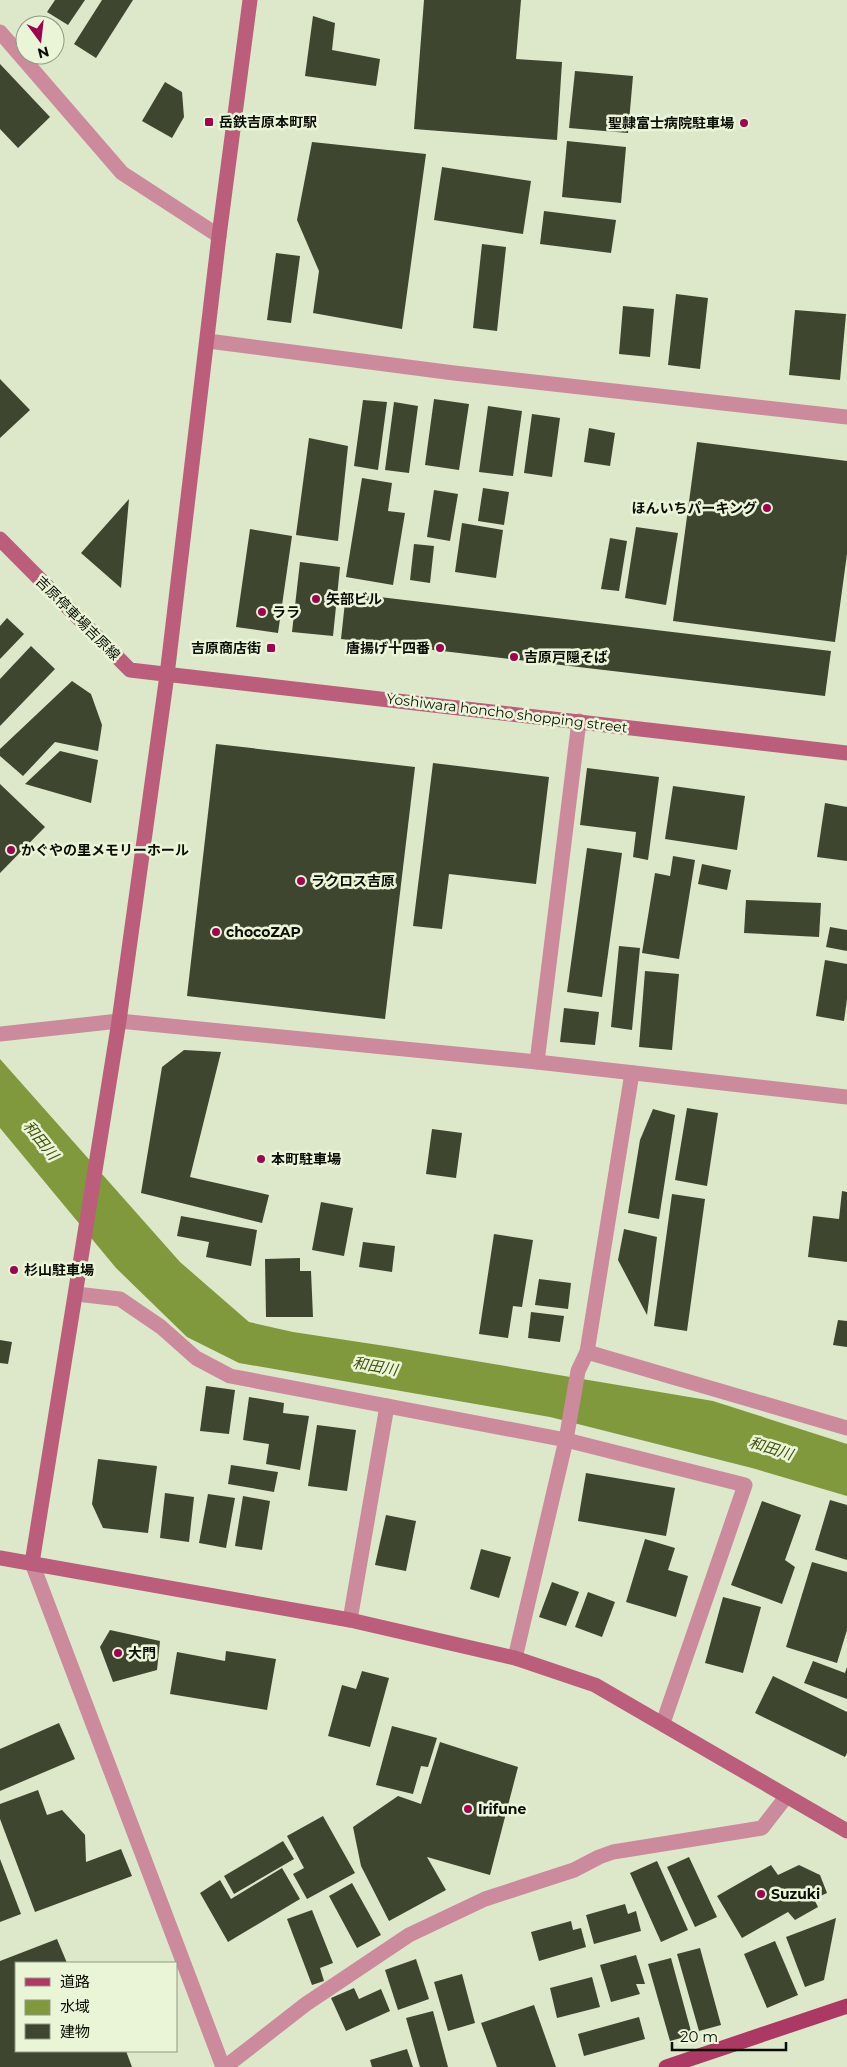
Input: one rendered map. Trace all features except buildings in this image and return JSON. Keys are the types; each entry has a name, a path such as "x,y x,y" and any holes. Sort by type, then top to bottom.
{"main road":[{"path":"666,2067 847,2006"}],"street":[{"path":"250,0 219,236 167,675 119,1021 32,1563 224,2067 306,2004 409,1935 485,1899 574,1870 598,1857 614,1852 762,1828 786,1796"},
{"path":"0,32 122,173 219,236"},
{"path":"208,341 454,373 847,418"},
{"name":"吉原停車場吉原線","path":"0,539 130,670 167,675"},
{"name":"Yoshiwara honcho shopping street","path":"167,675 847,753"},
{"path":"537,1062 578,722"},
{"path":"3,1034 119,1021 537,1062 847,1097"},
{"path":"514,1658 566,1435 578,1371 587,1352 632,1073"},
{"path":"76,1294 120,1299 161,1327 196,1358 230,1376 387,1406 566,1435 745,1485 662,1723"},
{"path":"587,1352 847,1428"},
{"path":"350,1620 387,1406"},
{"path":"0,1558 350,1620 514,1658 595,1685 847,1831"}],"water":[{"name":"和田川","path":"0,1059 180,1262 249,1322 293,1332 713,1401 847,1444 847,1496 752,1468 550,1417 239,1363 187,1337 116,1268 0,1128"}],"place":[{"name":"岳鉄吉原本町駅","path":"209,122"},
{"name":"聖隷富士病院駐車場","path":"744,123"},
{"name":"ほんいちパーキング","path":"767,508"},
{"name":"矢部ビル","path":"316,599"},
{"name":"ララ","path":"262,612"},
{"name":"吉原商店街","path":"271,648"},
{"name":"唐揚げ十四番","path":"440,648"},
{"name":"吉原戸隠そば","path":"514,657"},
{"name":"かぐやの里メモリーホール","path":"11,850"},
{"name":"ラクロス吉原","path":"301,881"},
{"name":"chocoZAP","path":"216,932"},
{"name":"本町駐車場","path":"261,1159"},
{"name":"杉山駐車場","path":"14,1270"},
{"name":"大門","path":"118,1653"},
{"name":"Irifune","path":"468,1809"},
{"name":"Suzuki","path":"761,1894"}]}
